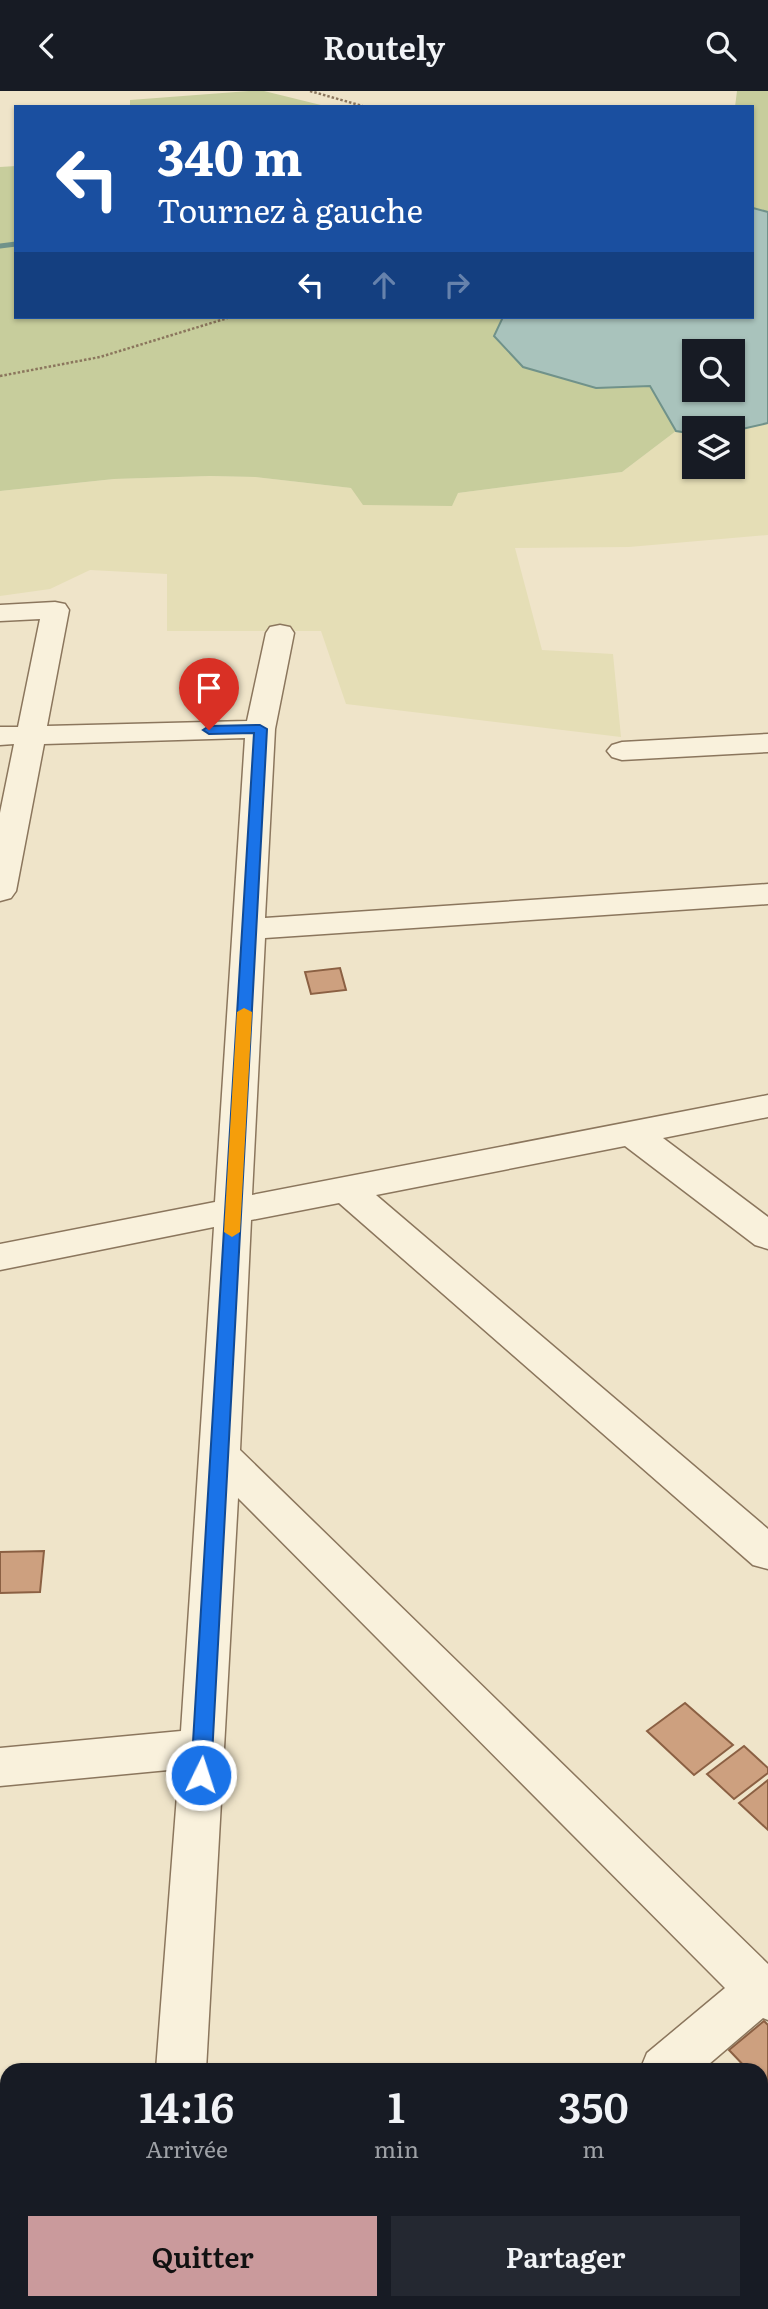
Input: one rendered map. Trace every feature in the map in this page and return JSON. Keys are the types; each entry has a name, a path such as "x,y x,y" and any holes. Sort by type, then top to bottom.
{"street":[{"path":"0,613 55,610 0,891"},
{"path":"181,2063 203,1748 260,729 281,633"},
{"path":"0,736 260,729"},
{"path":"622,751 768,743"},
{"path":"249,929 768,894"},
{"path":"0,1257 768,1106"},
{"path":"632,1133 768,1236"},
{"path":"346,1189 768,1553"},
{"path":"220,1455 764,1993 674,2063"},
{"path":"0,1767 203,1748"}],"path":[{"path":"310,91 359,105"},
{"path":"0,376 100,357 224,319"}],"shaded area":[{"path":"768,423 768,535 629,547 515,548 542,650 613,654 621,737 346,704 321,631 167,631 167,574 90,570 50,589 0,596 0,491 114,479 210,476 255,477 351,488 458,493 622,472 676,431 682,432 682,479 745,479 745,428"}],"green space":[{"path":"264,91 321,105 130,105 130,100"},
{"path":"737,91 768,91 768,212 754,208 754,105 735,105"},
{"path":"14,166 14,319 502,319 494,336 596,388 651,386 676,431 622,472 458,493 452,506 363,505 351,488 255,477 114,479 0,491 0,167"}],"water":[{"path":"754,208 768,212 768,423 745,428 745,416 682,416 682,432 676,431 650,386 596,388 523,367 494,336 502,319 754,319"}],"building":[{"path":"340,968 346,990 311,994 305,972"},
{"path":"44,1551 40,1592 0,1593 0,1552"},
{"path":"685,1703 733,1745 694,1775 647,1731"},
{"path":"744,1746 768,1768 768,1773 734,1799 707,1774"},
{"path":"768,1780 768,1830 739,1803"},
{"path":"764,2021 768,2025 768,2063 741,2063 729,2050"}],"waterway":[{"path":"0,246 14,244"}],"slow traffic":[{"path":"232,1232 244,1012"}],"route":[{"path":"201,1775 260,729 209,730"}]}
